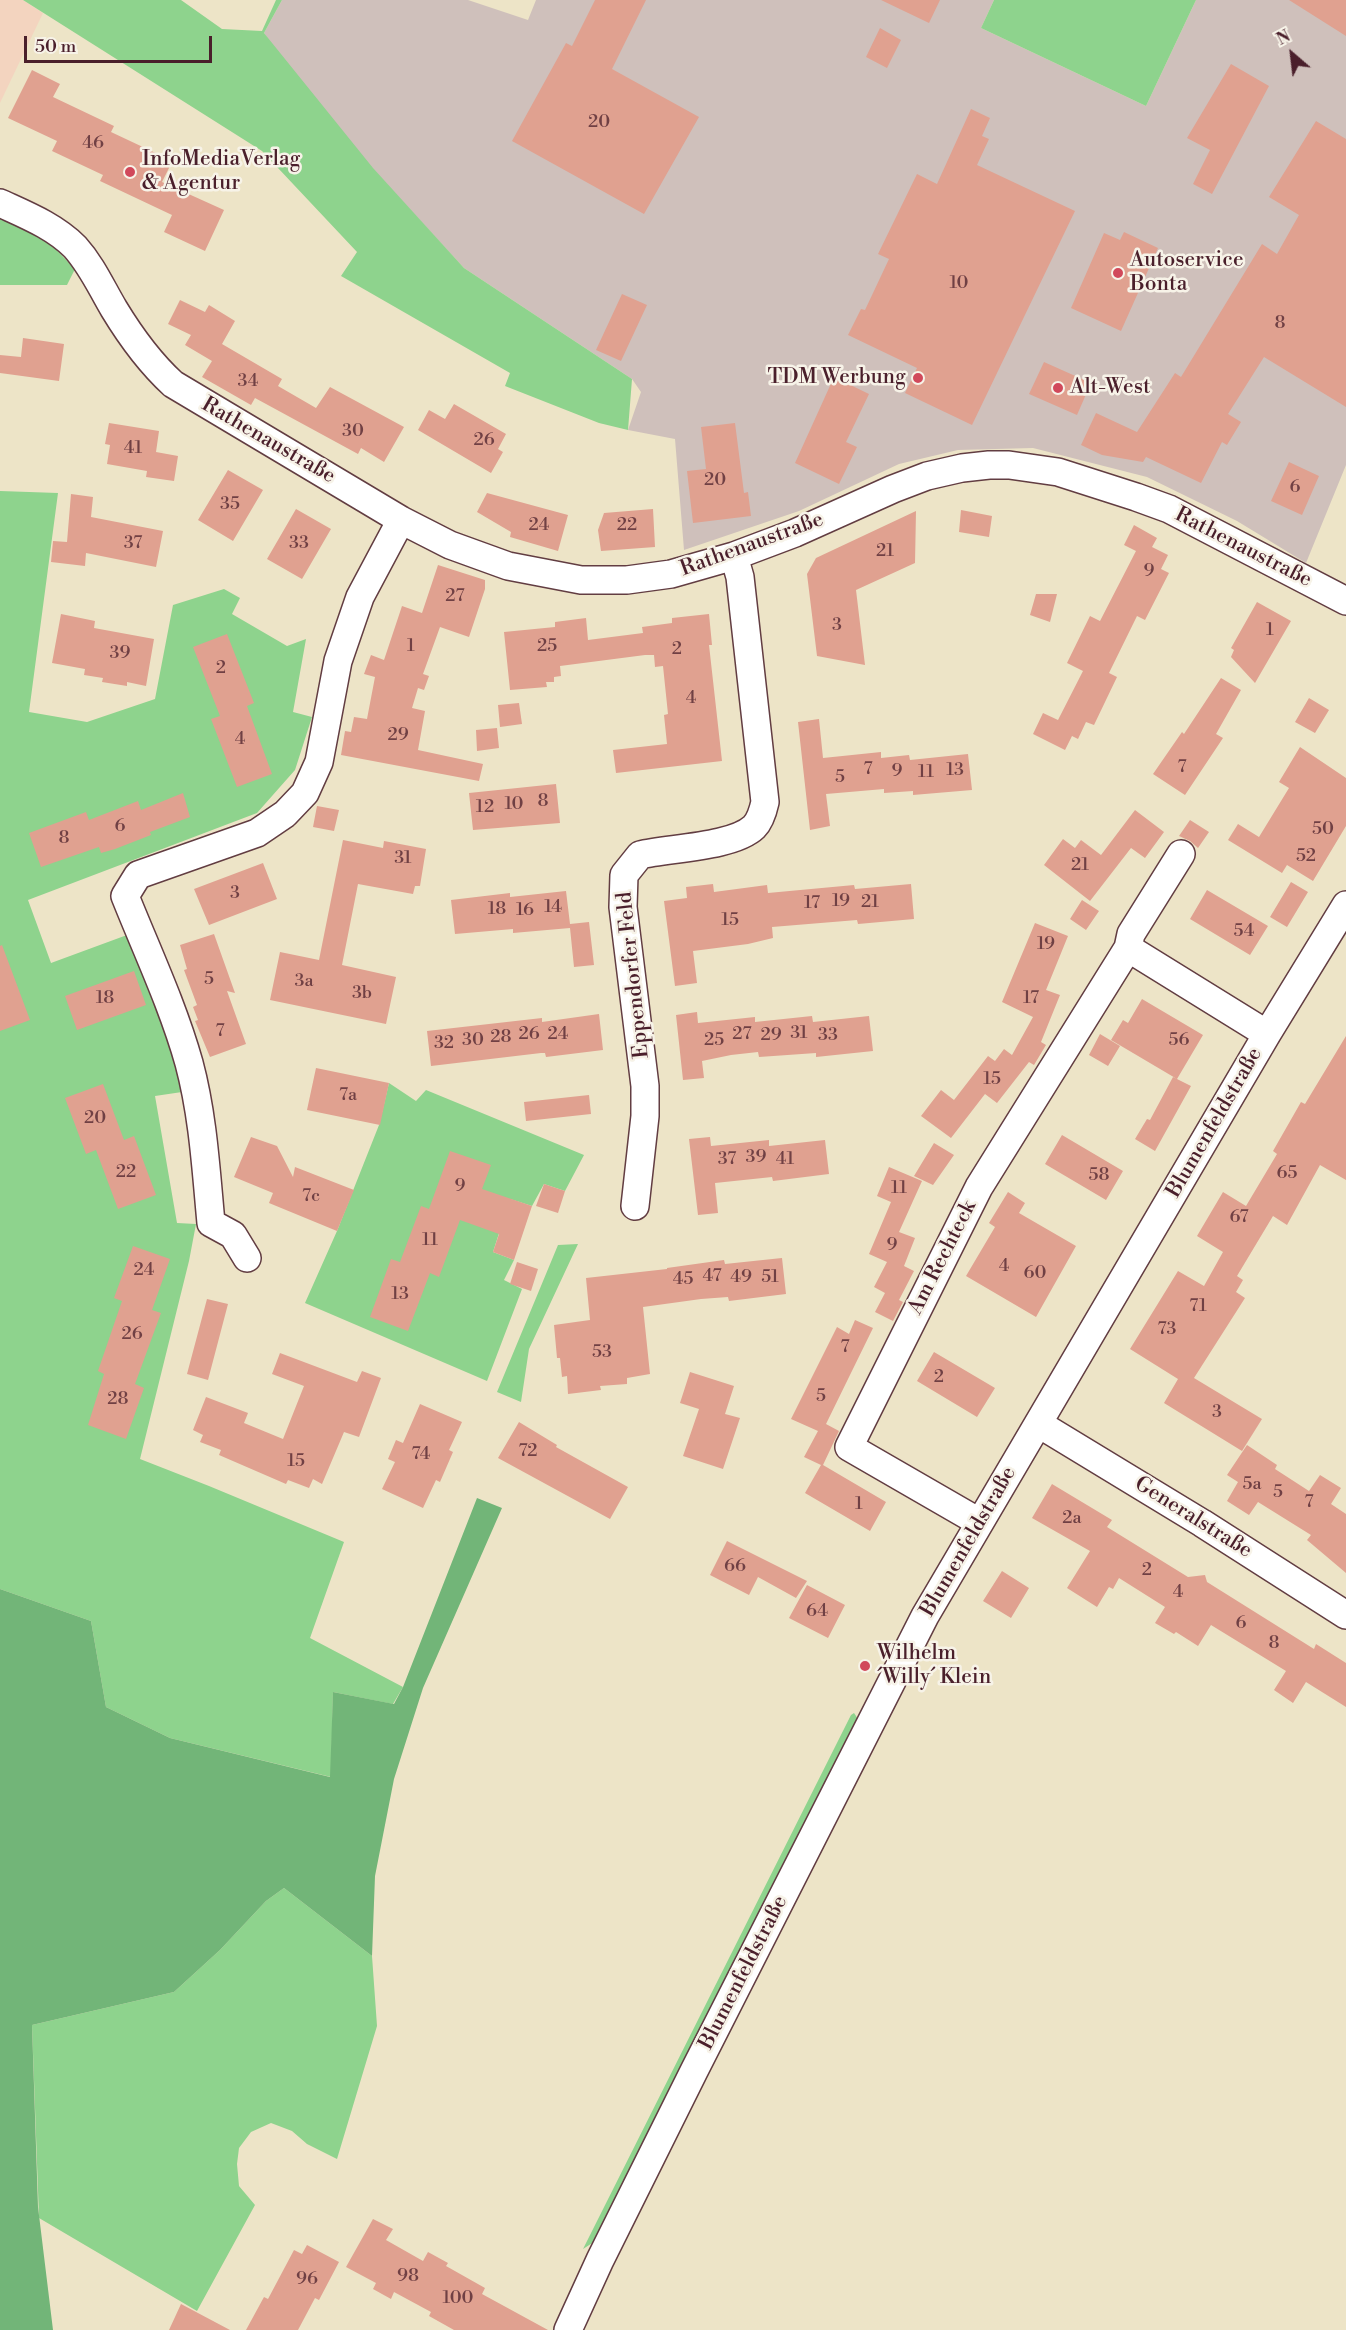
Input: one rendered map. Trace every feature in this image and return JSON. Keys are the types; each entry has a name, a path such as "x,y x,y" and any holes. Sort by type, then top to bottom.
{"street":[{"name":"Rathenaustraße","path":"0,203 51,228 74,246 93,268 113,308 133,340 152,364 173,384 401,520 450,545 508,566 580,580 627,580 671,574 734,556 927,476 962,468 1009,465 1058,472 1136,496 1169,509 1346,601"},
{"path":"247,1258 233,1235 211,1223 203,1140 190,1066 125,896 138,875 257,833 285,814 305,793 319,762 338,661 360,597 401,520"},
{"name":"Eppendorfer Feld","path":"635,1206 645,1116 645,1086 623,907 624,875 640,855 736,839 754,827 765,802 740,578 734,556"},
{"name":"Am Rechteck","path":"979,1522 849,1447 979,1187 1128,948 1131,934 1181,854"},
{"name":"Blumenfeldstraße","path":"568,2330 600,2260 925,1616 1267,1034 1346,905"},
{"path":"1128,948 1267,1034"},
{"name":"Generalstraße","path":"1039,1424 1202,1523 1346,1615"}],"shaded area":[{"path":"0,0 23,0 43,13 0,103"},
{"path":"282,0 468,0 528,20 536,0 994,0 981,28 1146,106 1196,0 1346,0 1346,465 1306,563 1237,521 1147,477 1033,448 958,450 899,464 799,511 684,550 675,439 628,430 641,392 632,379 464,268 306,97 264,33"}],"green space":[{"path":"23,0 181,0 222,29 262,31 276,0 282,0 264,33 373,168 464,268 632,379 628,430 599,423 505,386 510,373 341,276 357,252 262,151"},
{"path":"994,0 1196,0 1146,106 981,28"},
{"path":"0,210 42,235 75,269 67,285 0,285"},
{"path":"0,491 58,493 29,712 87,722 155,699 173,605 224,589 240,598 232,614 287,646 306,639 293,712 312,717 295,770 257,813 28,900 51,963 127,935 170,1046 182,1092 155,1096 177,1223 196,1224 140,1459 344,1542 310,1638 403,1687 393,1704 333,1692 331,1777 170,1738 106,1707 91,1621 0,1589"},
{"path":"389,1083 416,1101 426,1090 584,1155 565,1191 544,1184 532,1206 510,1199 493,1252 514,1260 504,1280 522,1289 487,1381 305,1303 337,1231 379,1125"},
{"path":"578,1244 529,1349 521,1402 497,1392 558,1245"},
{"path":"477,1498 502,1508 423,1688 394,1779 375,1876 372,1956 284,1888 266,1901 220,1950 174,1992 32,2025 38,2207 53,2330 0,2330 0,1589 91,1621 106,1707 170,1738 330,1777 333,1692 394,1704 403,1687"},
{"path":"854,1713 858,1719 597,2240 583,2249 851,1715"},
{"path":"284,1888 372,1956 377,2026 337,2159 307,2144 292,2131 271,2123 251,2132 239,2148 237,2164 239,2186 255,2205 197,2311 39,2218 32,2025 174,1992 220,1950 266,1901"}],"building":[{"path":"595,0 646,0 612,69 699,117 644,214 512,141 566,43 572,46"},
{"path":"881,0 940,0 929,23"},
{"path":"1289,0 1346,0 1346,36"},
{"path":"880,28 901,40 887,68 866,57"},
{"path":"1231,64 1269,86 1212,194 1193,184 1210,150 1187,138"},
{"path":"32,70 60,84 53,97 114,126 111,132 162,156 159,161 170,166 162,182 224,210 205,251 164,232 172,215 100,181 103,175 52,151 57,141 8,118"},
{"path":"971,109 990,118 982,136 989,139 977,165 1075,211 972,425 905,393 917,368 848,335 861,309 865,310 889,259 878,254 917,174 937,184"},
{"path":"1316,121 1346,139 1346,407 1264,357 1228,414 1241,422 1227,445 1222,442 1201,483 1146,457 1143,462 1102,455 1081,445 1096,413 1137,432 1175,373 1181,377 1262,244 1277,254 1299,215 1269,197"},
{"path":"1124,232 1158,248 1121,331 1071,308 1104,233 1120,240"},
{"path":"622,294 647,305 621,361 596,350"},
{"path":"180,300 205,312 209,305 235,321 222,344 282,379 278,386 316,408 330,387 404,427 384,462 361,448 358,454 255,398 251,405 202,377 212,361 185,345 191,335 168,324"},
{"path":"23,338 64,344 59,381 0,373 0,355 21,357"},
{"path":"1044,362 1091,383 1077,415 1029,394"},
{"path":"834,377 869,394 846,442 857,447 839,484 795,463"},
{"path":"454,404 506,434 498,449 503,452 491,473 418,430 429,410 445,419"},
{"path":"109,423 159,431 156,452 178,456 174,481 146,477 147,471 107,464 110,445 105,444"},
{"path":"735,423 744,493 748,492 751,516 693,523 687,471 706,469 701,427"},
{"path":"1289,462 1319,476 1302,515 1271,501"},
{"path":"228,470 263,490 233,541 198,520"},
{"path":"487,493 568,515 558,551 510,537 511,532 477,512"},
{"path":"71,494 93,497 91,517 163,531 156,567 86,553 85,566 51,562 53,541 67,542"},
{"path":"296,509 331,529 302,579 267,559"},
{"path":"653,509 655,547 601,551 598,530 604,513"},
{"path":"961,510 992,516 989,537 959,532"},
{"path":"916,511 915,563 856,590 865,665 817,656 807,574 816,558"},
{"path":"1134,525 1157,538 1152,547 1168,555 1161,569 1169,573 1145,620 1137,616 1109,673 1117,677 1094,725 1086,722 1078,739 1072,736 1065,750 1033,734 1043,713 1058,720 1083,671 1067,663 1090,616 1100,621 1136,551 1124,545"},
{"path":"438,565 485,580 485,589 469,637 440,627 423,674 429,676 424,690 418,688 412,708 425,711 418,750 483,764 479,781 341,755 345,731 351,732 354,717 367,719 375,677 364,674 371,655 384,660 402,606 422,613"},
{"path":"1036,594 1057,594 1050,622 1030,615"},
{"path":"1257,602 1291,621 1255,683 1231,657 1234,650 1231,648"},
{"path":"61,614 95,621 94,628 154,639 146,686 127,682 127,686 102,682 103,678 84,675 85,669 52,663"},
{"path":"709,614 712,645 709,645 722,761 616,773 613,750 667,744 664,715 668,714 663,666 655,667 654,655 560,666 561,676 554,677 554,682 546,682 547,687 510,690 504,632 555,627 555,622 586,618 588,640 643,633 642,627 672,623 672,618"},
{"path":"227,634 254,703 247,706 272,774 237,787 211,719 220,716 193,647"},
{"path":"1221,678 1241,690 1216,734 1223,738 1185,795 1153,774 1182,732 1184,734"},
{"path":"1309,698 1329,710 1315,733 1295,722"},
{"path":"519,703 522,724 500,727 498,705"},
{"path":"819,719 823,758 881,752 881,758 909,755 910,760 968,754 972,790 913,795 913,791 884,793 884,789 826,794 830,826 810,830 798,722"},
{"path":"497,728 499,748 477,751 476,730"},
{"path":"1300,747 1346,778 1346,826 1313,881 1287,865 1282,873 1228,840 1238,824 1259,837 1289,788 1279,782"},
{"path":"556,784 560,823 473,830 469,793"},
{"path":"183,793 190,817 150,832 151,835 115,849 101,853 99,847 41,867 29,833 86,812 89,820 138,801 141,810"},
{"path":"317,806 339,810 334,831 313,827"},
{"path":"1135,810 1164,832 1145,858 1131,848 1090,901 1044,865 1063,839 1075,848 1081,840 1101,855"},
{"path":"1190,820 1209,832 1198,848 1179,836"},
{"path":"343,840 383,848 384,841 426,849 420,886 415,886 413,894 358,884 342,965 396,977 386,1024 270,1000 280,952 319,960"},
{"path":"263,863 277,899 209,925 194,889"},
{"path":"1291,882 1308,892 1287,927 1270,917"},
{"path":"713,884 714,892 767,885 768,893 854,885 855,889 911,884 914,919 858,924 857,920 772,927 773,938 748,944 693,951 697,983 675,986 664,901 687,898 686,887"},
{"path":"1207,890 1268,926 1250,955 1190,919"},
{"path":"566,891 570,924 589,922 594,965 574,967 570,928 513,933 513,929 455,934 451,900 510,893 510,897"},
{"path":"1082,900 1099,911 1086,930 1070,919"},
{"path":"1035,923 1068,936 1046,990 1060,995 1041,1042 1046,1045 1034,1065 1029,1062 997,1103 985,1094 951,1138 921,1116 941,1090 954,1100 988,1056 995,1061 1004,1049 1012,1055 1033,1017 1002,1002"},
{"path":"214,934 235,993 227,991 246,1044 210,1057 195,1021 198,1020 193,1007 197,1005 184,970 187,969 180,945"},
{"path":"2,945 30,1020 0,1031 0,946"},
{"path":"134,971 146,1005 77,1030 65,996"},
{"path":"1142,999 1203,1035 1177,1079 1111,1040 1123,1020 1128,1023"},
{"path":"697,1012 698,1023 755,1017 755,1022 812,1016 813,1022 869,1016 873,1051 816,1057 816,1053 759,1057 758,1052 731,1055 702,1061 704,1078 683,1080 676,1015"},
{"path":"599,1014 603,1050 546,1057 545,1053 541,1053 431,1066 427,1031 542,1018 542,1022"},
{"path":"1100,1034 1120,1046 1108,1066 1089,1055"},
{"path":"1346,1036 1346,1180 1320,1165 1287,1225 1273,1216 1237,1276 1243,1280 1236,1292 1245,1298 1194,1378 1262,1419 1242,1451 1164,1403 1178,1379 1130,1349 1178,1271 1204,1286 1223,1252 1197,1236 1223,1192 1246,1206 1277,1154 1273,1151 1301,1102 1305,1104"},
{"path":"316,1068 389,1083 380,1125 307,1110"},
{"path":"1173,1077 1191,1086 1155,1151 1135,1139 1147,1119 1150,1120"},
{"path":"103,1084 124,1140 134,1136 156,1195 118,1209 96,1150 86,1154 65,1098"},
{"path":"589,1095 591,1114 526,1121 524,1102"},
{"path":"1062,1135 1123,1171 1106,1200 1045,1164"},
{"path":"251,1137 277,1146 293,1177 295,1167 354,1190 337,1231 269,1203 273,1193 234,1177"},
{"path":"710,1137 711,1146 769,1140 769,1146 825,1140 829,1174 773,1181 772,1177 715,1183 718,1213 698,1215 689,1139"},
{"path":"934,1143 954,1155 933,1185 914,1176"},
{"path":"450,1151 491,1165 482,1189 532,1206 514,1260 493,1252 499,1234 460,1220 439,1277 430,1273 408,1331 370,1317 391,1259 400,1262 421,1206 429,1209"},
{"path":"889,1167 922,1181 899,1232 915,1238 904,1266 914,1271 899,1300 903,1302 893,1321 875,1312 885,1293 874,1287 887,1262 869,1254 891,1202 877,1196"},
{"path":"544,1184 565,1191 558,1213 536,1206"},
{"path":"1008,1192 1025,1203 1019,1213 1076,1246 1036,1317 966,1276 995,1227 989,1223"},
{"path":"133,1246 170,1259 152,1310 161,1313 135,1384 144,1388 126,1439 88,1425 104,1374 98,1371 122,1301 114,1298"},
{"path":"782,1258 786,1294 729,1301 728,1297 701,1299 643,1307 650,1374 627,1378 627,1384 600,1386 601,1390 568,1394 567,1376 562,1377 560,1358 557,1358 554,1325 590,1320 586,1278 724,1260 725,1264"},
{"path":"517,1262 538,1269 531,1291 510,1284"},
{"path":"207,1299 228,1304 208,1380 187,1374"},
{"path":"855,1320 873,1328 826,1424 839,1431 823,1465 886,1502 870,1531 805,1493 821,1465 804,1457 818,1431 791,1419 837,1327 849,1334"},
{"path":"934,1352 995,1388 977,1417 917,1381"},
{"path":"280,1353 357,1382 362,1371 381,1378 359,1437 344,1432 322,1484 313,1479 309,1488 288,1480 286,1484 219,1455 221,1450 200,1442 203,1435 193,1430 206,1397 248,1413 244,1423 283,1439 304,1386 272,1374"},
{"path":"690,1372 734,1386 725,1414 740,1418 723,1469 683,1456 699,1409 680,1403"},
{"path":"420,1404 462,1422 449,1450 453,1452 440,1482 436,1480 423,1508 382,1489 395,1462 388,1459 396,1440 403,1443"},
{"path":"519,1422 557,1445 556,1447 628,1487 610,1519 498,1458"},
{"path":"1247,1445 1277,1465 1275,1469 1309,1491 1320,1475 1341,1488 1331,1504 1346,1514 1346,1573 1307,1540 1311,1535 1258,1502 1249,1515 1227,1501 1238,1482 1227,1475"},
{"path":"1052,1484 1112,1520 1107,1527 1188,1577 1205,1575 1207,1582 1314,1649 1316,1644 1346,1663 1346,1707 1306,1682 1293,1703 1274,1690 1286,1671 1211,1625 1198,1646 1176,1632 1174,1634 1155,1623 1165,1607 1119,1578 1113,1589 1109,1587 1097,1607 1067,1588 1090,1551 1032,1518"},
{"path":"727,1541 807,1581 796,1598 758,1577 749,1595 710,1575"},
{"path":"1002,1571 1029,1588 1011,1618 983,1601"},
{"path":"807,1585 845,1605 828,1638 789,1618"},
{"path":"373,2219 393,2229 386,2240 423,2261 428,2252 448,2263 446,2266 485,2288 482,2294 548,2330 454,2330 429,2316 431,2312 394,2292 391,2299 373,2289 376,2283 346,2267"},
{"path":"307,2245 339,2262 319,2300 315,2298 298,2330 246,2330 264,2297 268,2299 294,2250 302,2254"},
{"path":"181,2304 230,2330 169,2330"}],"place":[{"name":"InfoMediaVerlag & Agentur","path":"130,172"},
{"name":"Autoservice Bonta","path":"1118,273"},
{"name":"TDM Werbung","path":"918,378"},
{"name":"Alt-West","path":"1058,388"},
{"name":"Wilhelm ´Willy´ Klein","path":"865,1666"}]}
